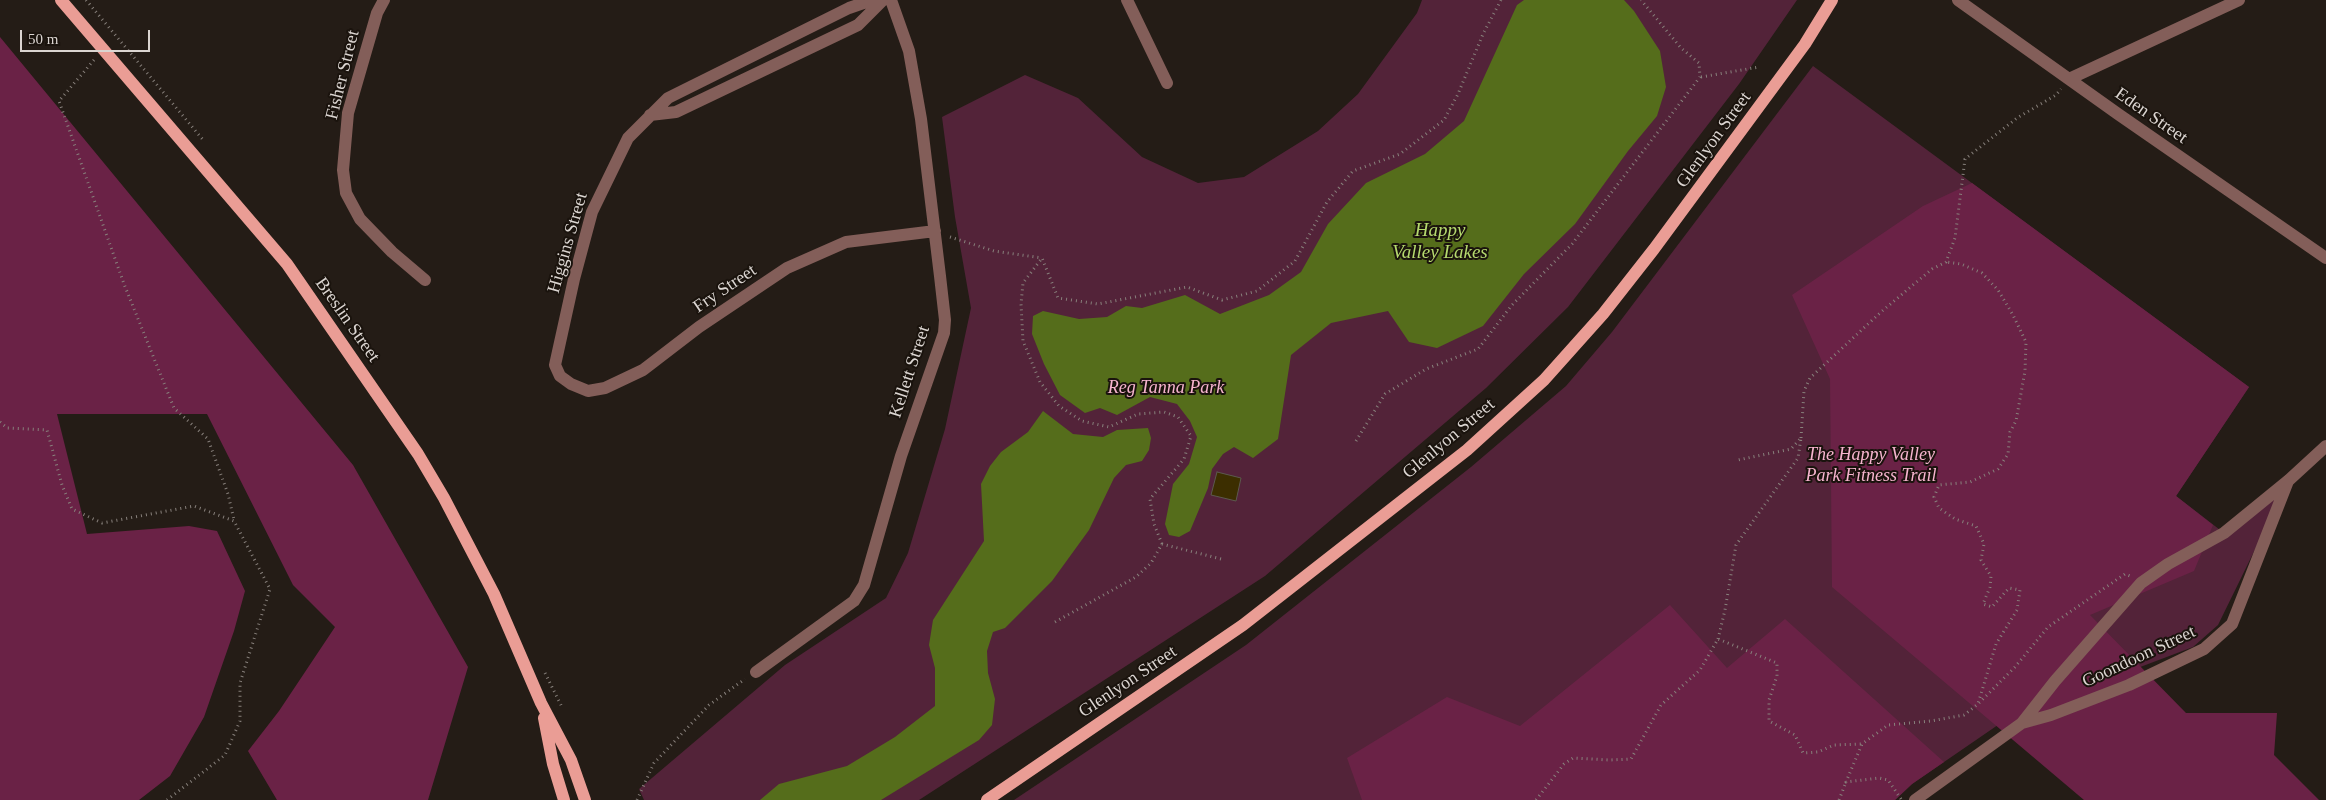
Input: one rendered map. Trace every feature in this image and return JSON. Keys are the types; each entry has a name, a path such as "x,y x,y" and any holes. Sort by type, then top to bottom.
{"main road":[{"name":"Breslin Street","path":"61,0 287,264 418,454 444,498 494,594 541,703 570,760 585,800"},
{"name":"Glenlyon Street","path":"987,800 1243,625 1467,450 1544,380 1603,314 1654,249 1805,44 1832,0"},
{"name":"Breslin Street","path":"541,703 553,764 564,800"}],"street":[{"name":"Fisher Street","path":"384,0 377,13 348,112 342,170 346,193 360,219 392,252 425,280"},
{"name":"Higgins Street","path":"555,365 574,279 592,212 628,138 668,98 848,8 872,0"},
{"path":"650,116 676,112 858,25 883,0"},
{"name":"Kellett Street","path":"756,672 854,601 864,585 901,456 944,332 945,320 936,231 909,51 891,0"},
{"path":"1127,0 1167,83"},
{"name":"Eden Street","path":"1958,0 2326,258"},
{"path":"2069,79 2239,0"},
{"name":"Fry Street","path":"555,365 560,376 571,384 588,391 606,388 643,370 699,327 787,268 846,242 936,231"},
{"name":"Goondoon Street","path":"1922,797 2022,723 2055,681 2141,582 2168,564 2224,533 2289,480 2326,446"},
{"name":"Goondoon Street","path":"2022,723 2052,715 2130,685 2204,649 2232,624 2289,480"}],"path":[{"path":"1042,258 1058,298 1098,304 1187,287 1222,300 1257,291 1294,261 1327,202 1353,171 1400,154 1444,120 1458,94 1483,34 1501,0"},
{"path":"1356,441 1384,394 1426,369 1478,349 1512,305 1572,244 1700,77 1699,63 1682,48 1640,0"},
{"path":"103,50 59,100 124,284 174,408 208,439 228,494 234,521 270,589 240,683 240,721 225,755 167,800"},
{"path":"1700,77 1759,67"},
{"path":"1946,262 1955,238 1964,159 2017,118 2056,96 2069,79"},
{"path":"936,231 994,251 1042,258"},
{"path":"1042,258 1023,283 1020,304 1023,341 1040,382 1059,406 1082,421 1109,427 1138,414 1164,412 1178,417 1190,436 1184,459 1150,499 1154,524 1162,544"},
{"path":"1536,800 1564,764 1573,758 1609,760 1631,758 1661,704 1700,670 1718,639 1736,545 1798,458 1804,391 1810,378 1881,312 1932,269 1946,262 1961,264 1982,273 1993,284 2013,315 2026,342 2025,372 2016,421 2010,432 2008,454 1998,469 1970,482 1940,486 1934,497 1939,508 1955,519 1976,526 1984,544 1982,560 1991,576 1990,587 1983,604 1992,607 2009,588 2020,590 2017,610 1996,644 1978,704"},
{"path":"0,422 7,428 47,430 62,485 72,509 102,523 194,506 234,521"},
{"path":"1738,460 1791,450 1801,438"},
{"path":"1162,544 1221,559"},
{"path":"1055,622 1136,577 1151,563 1162,544"},
{"path":"1839,800 1862,744 1888,725 1931,721 1964,715 1978,704 2015,667 2048,627 2125,574 2141,582"},
{"path":"1718,639 1777,663 1777,676 1769,700 1770,721 1795,735 1804,753 1818,752 1834,745 1862,744"},
{"path":"637,800 654,763 709,705 756,672"},
{"path":"1846,782 1879,778 1888,780 1902,800"}],"green space":[{"name":"Reg Tanna Park","path":"1422,0 1797,0 1739,84 1568,307 1486,388 1265,576 919,800 644,800 639,789 785,665 886,598 908,553 945,429 971,308 955,217 942,117 1025,75 1078,98 1142,157 1198,183 1244,177 1318,131 1358,94 1417,13"},
{"path":"0,37 353,465 468,667 428,800 277,800 248,751 279,711 335,627 293,585 207,414 57,414 87,534 189,526 217,531 245,591 234,631 204,717 170,776 139,800 0,800"},
{"name":"The Happy Valley Park Fitness Trail","path":"1813,66 2249,387 2176,496 2224,533 2289,480 2218,625 2193,647 2011,716 1912,784 1895,800 1014,800 1246,645 1471,467 1566,386 1612,332"},
{"path":"1972,183 2249,387 2176,496 2213,525 2194,571 2090,615 2186,713 2277,713 2274,755 2319,800 2084,800 1832,587 1830,379 1792,295 1923,206"},
{"path":"1670,605 1727,668 1785,619 1944,762 1912,784 1895,800 1362,800 1347,758 1447,697 1520,726"}],"water":[{"name":"Happy Valley Lakes","path":"1524,0 1624,0 1634,11 1660,51 1666,87 1657,116 1628,151 1575,224 1524,274 1483,326 1437,348 1409,342 1388,311 1331,323 1291,355 1278,439 1253,458 1234,447 1223,454 1212,469 1208,488 1190,531 1179,537 1169,535 1165,524 1173,484 1189,464 1197,437 1190,421 1177,404 1150,397 1117,415 1100,408 1085,413 1060,395 1044,364 1032,334 1033,316 1043,311 1079,319 1107,317 1126,306 1142,308 1185,295 1220,314 1269,295 1301,272 1328,224 1366,183 1425,154 1464,121 1517,5"},
{"path":"1043,411 1073,434 1103,437 1117,430 1148,428 1151,438 1149,450 1142,461 1126,465 1114,478 1089,530 1052,581 1005,628 993,632 987,651 988,673 995,699 992,725 979,740 881,800 760,800 779,784 847,766 895,737 935,706 935,668 929,645 933,620 984,541 981,484 990,466 1001,452 1028,432"}],"building":[{"path":"1217,472 1241,478 1236,501 1211,495"}]}
